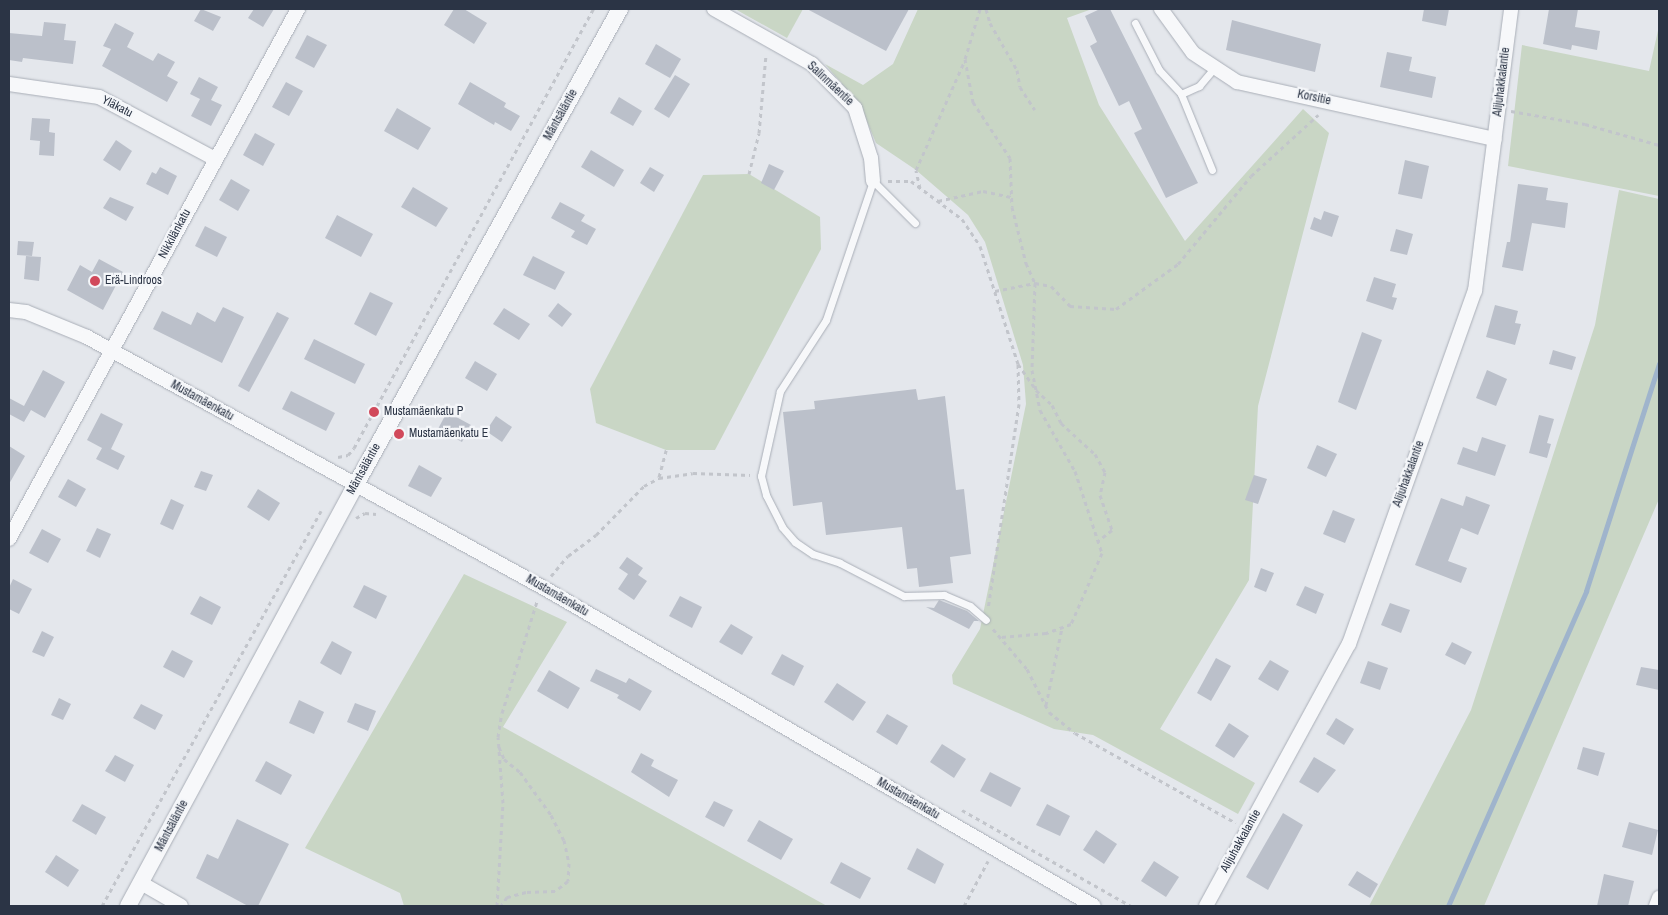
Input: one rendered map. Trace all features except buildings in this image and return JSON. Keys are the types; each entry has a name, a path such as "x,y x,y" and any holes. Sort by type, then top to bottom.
{"street":[{"name":"Nikkilänkatu","path":"9,539 298,9"},
{"name":"Mäntsäläntie","path":"128,906 355,486 620,9"},
{"name":"Salinmäentie","path":"714,9 812,64 855,108 871,158 873,181"},
{"name":"Korsitie","path":"1161,9 1193,53 1238,82 1496,139"},
{"name":"Alijuhakkalantie","path":"1206,906 1349,644 1475,292 1496,139 1511,9"},
{"name":"Yläkatu","path":"9,84 99,97 215,160"},
{"name":"Mustamäenkatu","path":"9,310 26,312 111,351 355,486 547,582 1094,906"},
{"path":"141,883 181,906"},
{"path":"1656,906 1659,898"}],"lane":[{"path":"1135,22 1160,70 1181,94 1212,170"},
{"path":"1181,94 1199,86 1214,68"},
{"path":"915,223 873,181 826,320 780,391 761,476 766,496 782,527 795,542 813,554 840,563 904,596 944,595 970,606 986,620"}],"path":[{"path":"326,470 332,459 348,455 354,448 593,9"},
{"path":"920,188 916,170 965,60 980,9"},
{"path":"986,9 990,23 1017,70 1020,87 1035,110"},
{"path":"749,174 759,133 767,40"},
{"path":"965,60 973,102 1010,158 1012,197 1026,263 1035,283 1032,370 1040,410 1076,471 1102,553 1071,624 1046,633 1000,637"},
{"path":"995,291 1035,283 1051,286 1070,306 1116,309 1178,264 1251,176 1332,102"},
{"path":"1498,109 1585,124 1659,145"},
{"path":"873,181 911,182 962,218 980,246 1018,364 1019,404 986,620 1027,669 1049,712 1075,733 1247,830"},
{"path":"938,201 983,192 1012,197"},
{"path":"1018,364 1036,390 1052,405 1061,423 1095,454 1105,472 1100,495 1112,530 1098,541"},
{"path":"659,478 666,450"},
{"path":"497,906 503,803 498,745 502,713 535,606 547,582 568,556 596,535 644,486 659,478 693,473 761,476"},
{"path":"102,906 327,504"},
{"path":"355,519 365,514 378,514"},
{"path":"543,572 547,582"},
{"path":"547,582 560,581"},
{"path":"1046,705 1062,627"},
{"path":"498,745 504,759 520,772 551,815 564,840 569,863 568,881 555,891 526,892 507,897 501,906"},
{"path":"955,806 1131,906"},
{"path":"984,854 997,864"},
{"path":"964,906 990,858"}],"green space":[{"path":"735,9 803,9 787,38"},
{"path":"918,9 1092,9 1067,18 1099,105 1185,241 1303,109 1329,133 1258,406 1249,580 1160,729 1255,783 1238,814 1093,735 1054,729 953,684 952,675 980,629 1026,404 1023,365 985,242 968,215 916,170 876,143 860,105 825,64 863,85 893,64"},
{"path":"1659,26 1659,196 1508,166 1522,45 1649,71"},
{"path":"749,174 820,217 821,249 715,450 666,450 596,423 590,389 703,175"},
{"path":"1619,190 1659,199 1659,499 1484,906 1369,906 1471,710 1595,325"},
{"path":"464,574 567,622 503,727 827,906 404,906 400,893 305,848"}],"waterway":[{"path":"1448,906 1586,591 1659,363"}],"place":[{"name":"Erä-Lindroos","path":"95,281"},
{"name":"Mustamäenkatu P","path":"374,412"},
{"name":"Mustamäenkatu E","path":"399,434"}]}
